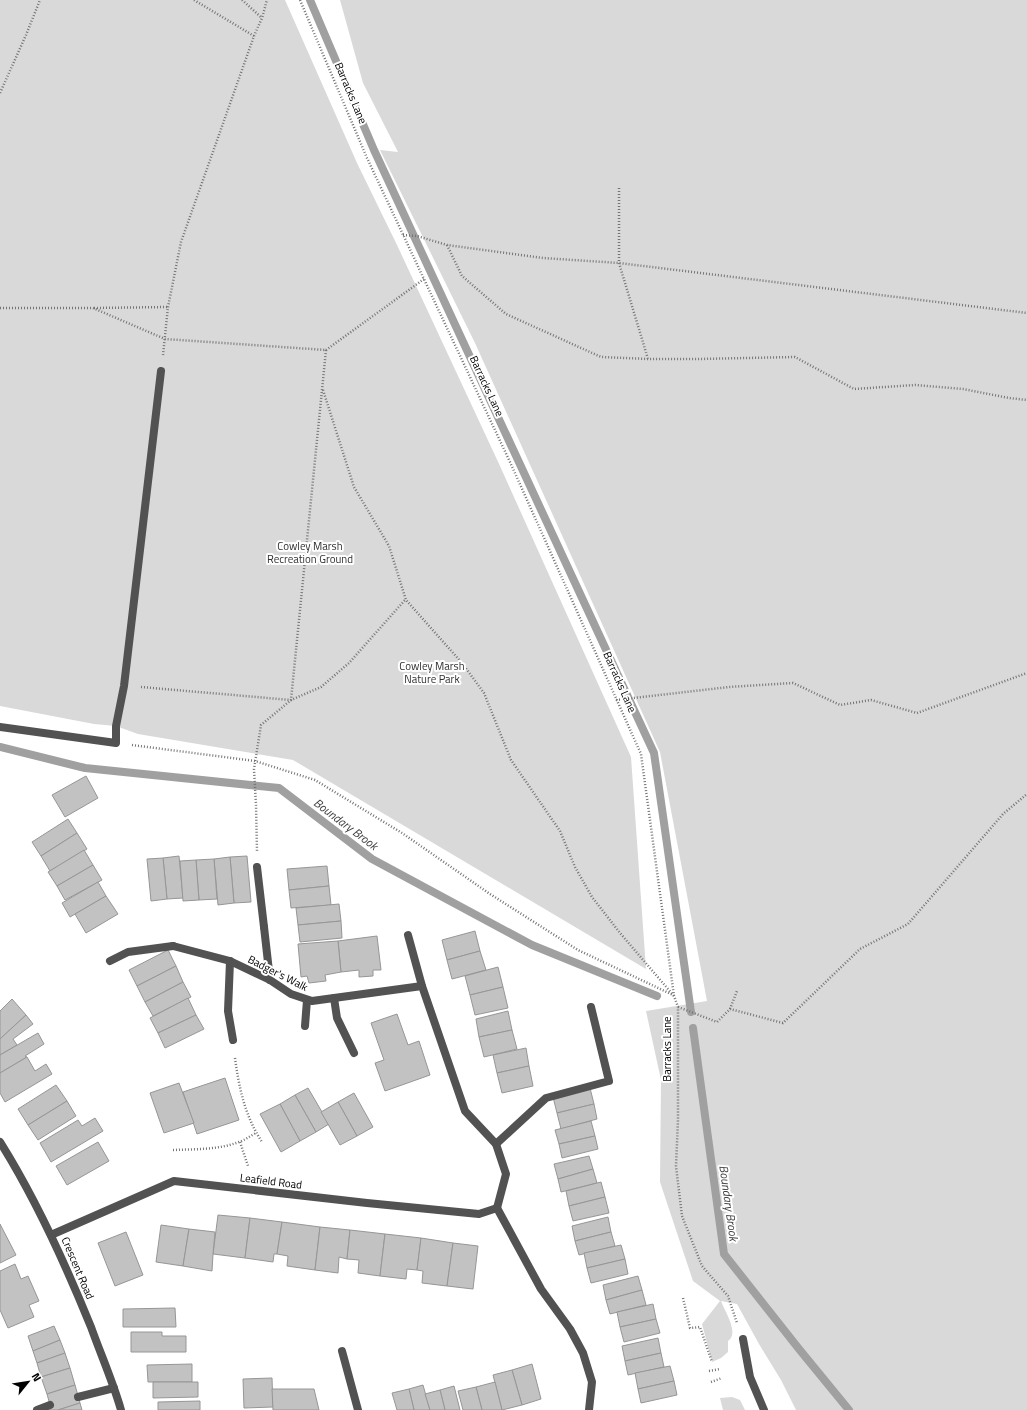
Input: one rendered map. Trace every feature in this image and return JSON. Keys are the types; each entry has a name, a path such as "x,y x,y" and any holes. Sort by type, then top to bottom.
{"street":[{"path":"0,727 116,743 116,726 124,686 161,371"},
{"path":"257,867 270,980"},
{"path":"408,935 422,986 465,1111 496,1144 506,1174 497,1208 541,1289 570,1329 583,1353 592,1382 589,1410"},
{"name":"Badger's Walk","path":"110,961 128,952 173,946 230,961 270,980 291,994 312,1001 422,986"},
{"path":"230,961 228,1011 233,1040"},
{"path":"334,998 337,1018 354,1053"},
{"path":"305,1026 307,1000"},
{"path":"496,1144 546,1098 609,1081 591,1007"},
{"name":"Crescent Road","path":"0,1142 51,1235 81,1304 114,1388 121,1410"},
{"name":"Leafield Road","path":"51,1235 174,1181 479,1214 497,1208"},
{"path":"743,1339 750,1377 764,1410"},
{"path":"342,1351 358,1410"},
{"path":"78,1397 114,1388"},
{"path":"37,1410 50,1405"}],"path":[{"path":"0,93 40,0"},
{"path":"194,0 254,36"},
{"path":"242,0 262,18"},
{"path":"161,371 168,307 180,242 254,36 262,18 267,0"},
{"name":"Barracks Lane","path":"300,0 367,158 513,470 641,754 674,996 678,1007 678,1120 676,1166 682,1216 702,1266 728,1296 743,1339"},
{"path":"619,188 619,263 648,359"},
{"path":"403,235 418,236 447,245 544,258 619,263 1027,313"},
{"path":"447,245 462,276 506,314 601,356 648,359 795,357 854,389 915,385 963,389 1027,400"},
{"path":"93,308 165,339 326,350 424,279"},
{"path":"0,308 168,307"},
{"path":"291,700 326,350"},
{"path":"323,388 354,487 389,546 406,600 462,663 484,693 511,760 560,831 575,867 592,897 620,933 674,996"},
{"path":"257,867 254,768 261,725 291,700 321,688 349,663 406,600"},
{"path":"617,700 729,687 793,683 840,705 871,700 918,713 1027,673"},
{"path":"124,686 291,700"},
{"path":"116,743 255,761 315,780 402,833 490,894 578,950 674,996"},
{"path":"730,1009 783,1023 860,949 908,924 1003,814 1027,794"},
{"path":"678,1007 717,1022 730,1009 737,991"},
{"path":"233,1040 239,1084 245,1108 256,1133 262,1142"},
{"path":"173,1150 208,1149 226,1146 240,1142 256,1133"},
{"path":"240,1142 248,1166"},
{"path":"684,1300 689,1328 700,1327 712,1362"},
{"path":"709,1371 720,1369"},
{"path":"711,1382 722,1378"}],"green space":[{"name":"Cowley Marsh Recreation Ground","path":"0,0 285,0 357,163 500,466 631,757 646,969 293,760 138,734 116,726 94,724 0,706"},
{"path":"340,0 1027,0 1027,1410 796,1410 781,1380 737,1304 721,1301 730,1321 732,1333 728,1341 728,1352 721,1358 712,1362 702,1324 720,1301 693,1281 660,1182 661,1080 646,1011 707,1001 660,752 475,343 380,150 398,152 363,83"},
{"path":"732,1397 740,1400 745,1410 723,1410 720,1398"}],"building":[{"path":"86,776 98,798 65,817 52,795"},
{"path":"68,819 77,833 41,856 32,842"},
{"path":"77,833 87,849 50,871 41,856"},
{"path":"84,850 93,865 57,886 48,872"},
{"path":"179,856 183,898 167,899 163,858"},
{"path":"247,856 251,902 234,903 230,857"},
{"path":"230,857 234,903 218,905 214,859"},
{"path":"163,858 167,899 151,901 147,859"},
{"path":"214,859 217,899 199,900 196,860"},
{"path":"196,860 199,900 183,901 180,861"},
{"path":"93,865 102,880 65,900 57,886"},
{"path":"327,866 329,886 289,890 287,869"},
{"path":"98,882 106,896 70,917 62,903"},
{"path":"329,886 331,905 291,908 289,890"},
{"path":"106,896 118,914 86,933 75,914"},
{"path":"339,904 341,921 298,925 296,908"},
{"path":"341,921 342,938 300,942 298,925"},
{"path":"475,931 480,951 447,960 442,940"},
{"path":"377,936 381,970 373,970 373,976 359,977 359,970 341,972 338,941"},
{"path":"338,941 341,972 325,975 326,981 309,983 307,976 301,977 298,944"},
{"path":"168,950 176,966 137,986 129,970"},
{"path":"480,951 486,970 452,979 447,960"},
{"path":"176,966 183,982 145,1002 137,986"},
{"path":"498,967 503,987 470,995 465,976"},
{"path":"183,982 191,997 153,1016 145,1002"},
{"path":"503,987 508,1008 475,1015 470,995"},
{"path":"188,998 196,1015 158,1033 150,1018"},
{"path":"12,999 26,1015 0,1039 0,1011"},
{"path":"508,1011 512,1030 479,1037 476,1019"},
{"path":"397,1014 408,1045 419,1041 430,1075 385,1091 375,1063 384,1060 371,1023"},
{"path":"26,1015 33,1024 13,1039 17,1045 0,1055 0,1039"},
{"path":"196,1015 204,1029 165,1048 158,1033"},
{"path":"512,1030 517,1049 484,1057 479,1037"},
{"path":"38,1033 44,1044 25,1056 27,1057 0,1073 0,1055"},
{"path":"526,1048 529,1066 497,1073 493,1055"},
{"path":"27,1057 35,1071 46,1064 52,1074 5,1102 0,1093 0,1073"},
{"path":"529,1066 533,1086 502,1093 497,1073"},
{"path":"225,1078 239,1120 197,1134 183,1092"},
{"path":"179,1083 194,1123 164,1133 150,1093"},
{"path":"56,1085 67,1101 28,1125 18,1109"},
{"path":"308,1088 329,1124 316,1132 295,1095"},
{"path":"590,1088 594,1104 557,1113 553,1097"},
{"path":"354,1093 373,1127 357,1136 338,1102"},
{"path":"295,1095 316,1132 300,1141 280,1104"},
{"path":"67,1101 76,1116 38,1140 28,1125"},
{"path":"338,1102 357,1136 340,1145 321,1112"},
{"path":"280,1104 300,1141 281,1152 260,1114"},
{"path":"594,1104 597,1119 561,1129 557,1113"},
{"path":"95,1118 103,1131 51,1162 40,1143 78,1120 82,1126"},
{"path":"591,1121 595,1136 559,1144 555,1130"},
{"path":"595,1136 598,1149 562,1158 559,1144"},
{"path":"98,1142 109,1161 67,1185 56,1166"},
{"path":"589,1156 593,1169 558,1179 554,1164"},
{"path":"593,1169 597,1183 561,1192 558,1179"},
{"path":"601,1182 605,1197 569,1206 566,1191"},
{"path":"605,1197 609,1213 573,1221 569,1206"},
{"path":"218,1215 250,1218 245,1258 213,1254"},
{"path":"608,1217 611,1232 575,1241 572,1226"},
{"path":"250,1218 282,1222 277,1254 274,1254 273,1262 245,1258"},
{"path":"282,1222 320,1227 315,1270 287,1266 288,1256 277,1254"},
{"path":"0,1224 16,1255 0,1263"},
{"path":"161,1225 189,1229 183,1266 156,1262"},
{"path":"320,1227 350,1230 347,1259 339,1257 338,1273 315,1270"},
{"path":"189,1229 215,1232 212,1271 183,1266"},
{"path":"350,1230 385,1234 380,1276 358,1273 359,1260 347,1259"},
{"path":"126,1232 143,1275 115,1286 98,1243"},
{"path":"611,1232 615,1246 579,1255 575,1241"},
{"path":"385,1234 421,1238 417,1270 407,1269 406,1279 380,1276"},
{"path":"421,1238 453,1243 447,1286 422,1283 423,1271 417,1270"},
{"path":"453,1243 478,1246 473,1289 447,1286"},
{"path":"621,1245 625,1259 587,1268 584,1253"},
{"path":"625,1259 628,1274 591,1283 587,1268"},
{"path":"15,1264 21,1279 28,1276 39,1301 29,1305 34,1317 8,1328 0,1310 0,1271"},
{"path":"638,1276 642,1290 606,1300 603,1285"},
{"path":"642,1290 646,1305 610,1314 606,1300"},
{"path":"653,1304 656,1319 620,1327 617,1312"},
{"path":"175,1308 176,1327 123,1327 123,1309"},
{"path":"656,1319 660,1333 624,1342 620,1327"},
{"path":"54,1326 60,1340 33,1351 28,1336"},
{"path":"131,1332 162,1332 162,1336 186,1336 186,1352 131,1352"},
{"path":"658,1338 661,1353 625,1361 622,1346"},
{"path":"60,1340 65,1353 37,1363 33,1351"},
{"path":"65,1353 70,1368 41,1377 37,1363"},
{"path":"661,1353 664,1367 628,1375 625,1361"},
{"path":"192,1364 192,1382 148,1382 147,1365"},
{"path":"532,1364 541,1399 522,1405 512,1370"},
{"path":"670,1366 674,1381 638,1389 635,1373"},
{"path":"70,1368 75,1385 47,1394 41,1377"},
{"path":"512,1370 522,1405 502,1410 493,1375"},
{"path":"272,1378 273,1407 244,1408 243,1379"},
{"path":"674,1381 677,1395 641,1403 638,1389"},
{"path":"153,1382 198,1382 198,1397 153,1398"},
{"path":"495,1382 502,1410 482,1410 476,1387"},
{"path":"75,1385 80,1403 58,1410 38,1410 50,1405 47,1394"},
{"path":"423,1385 430,1410 414,1410 409,1389"},
{"path":"454,1386 460,1410 445,1410 440,1390"},
{"path":"476,1387 482,1410 463,1410 458,1391"},
{"path":"272,1389 314,1389 319,1410 273,1410"},
{"path":"409,1389 414,1410 397,1410 392,1393"},
{"path":"440,1390 445,1410 430,1410 425,1394"},
{"path":"200,1401 200,1410 158,1410 158,1402"},
{"path":"80,1403 82,1410 58,1410"}],"waterway":[{"path":"310,0 374,150 654,753 691,1012"},
{"name":"Boundary Brook","path":"0,747 85,768 279,788 372,859 532,945 657,996"},
{"name":"Boundary Brook","path":"693,1028 724,1254 849,1410"}],"park label":[{"name":"Cowley Marsh Nature Park","path":"432,672"}]}
